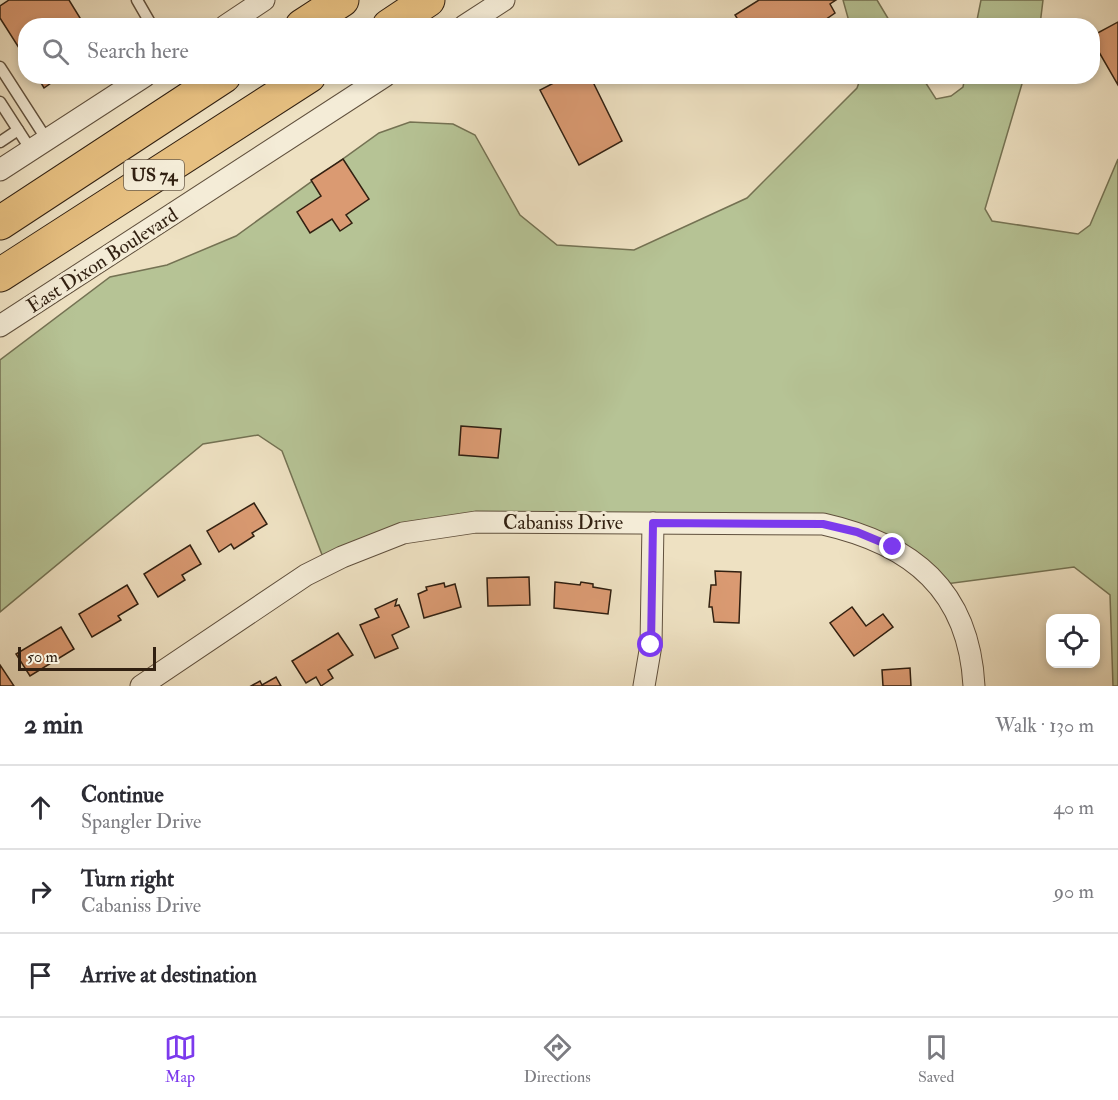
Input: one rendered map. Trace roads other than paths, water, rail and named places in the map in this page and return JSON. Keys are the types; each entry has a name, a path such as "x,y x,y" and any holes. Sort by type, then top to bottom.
{"highway":[{"path":"315,18 342,0"},
{"path":"385,18 397,0"},
{"path":"401,18 428,0"},
{"name":"US 74","path":"0,223 212,84"},
{"name":"US 74","path":"0,275 297,84"}],"street":[{"path":"237,18 264,0"},
{"path":"476,18 504,0"},
{"path":"0,170 134,84"},
{"name":"East Dixon Boulevard","path":"0,326 374,84"},
{"name":"Cabaniss Drive","path":"141,686 306,575 342,557 403,533 445,524 476,522 823,524 857,532 893,547 918,564 938,585 954,608 973,661 974,686"},
{"path":"644,686 651,645 653,523"}],"lane":[{"path":"137,0 147,18"},
{"path":"0,68 39,145"},
{"path":"0,102 4,116 18,130 39,145"},
{"path":"0,142 18,130"}]}
